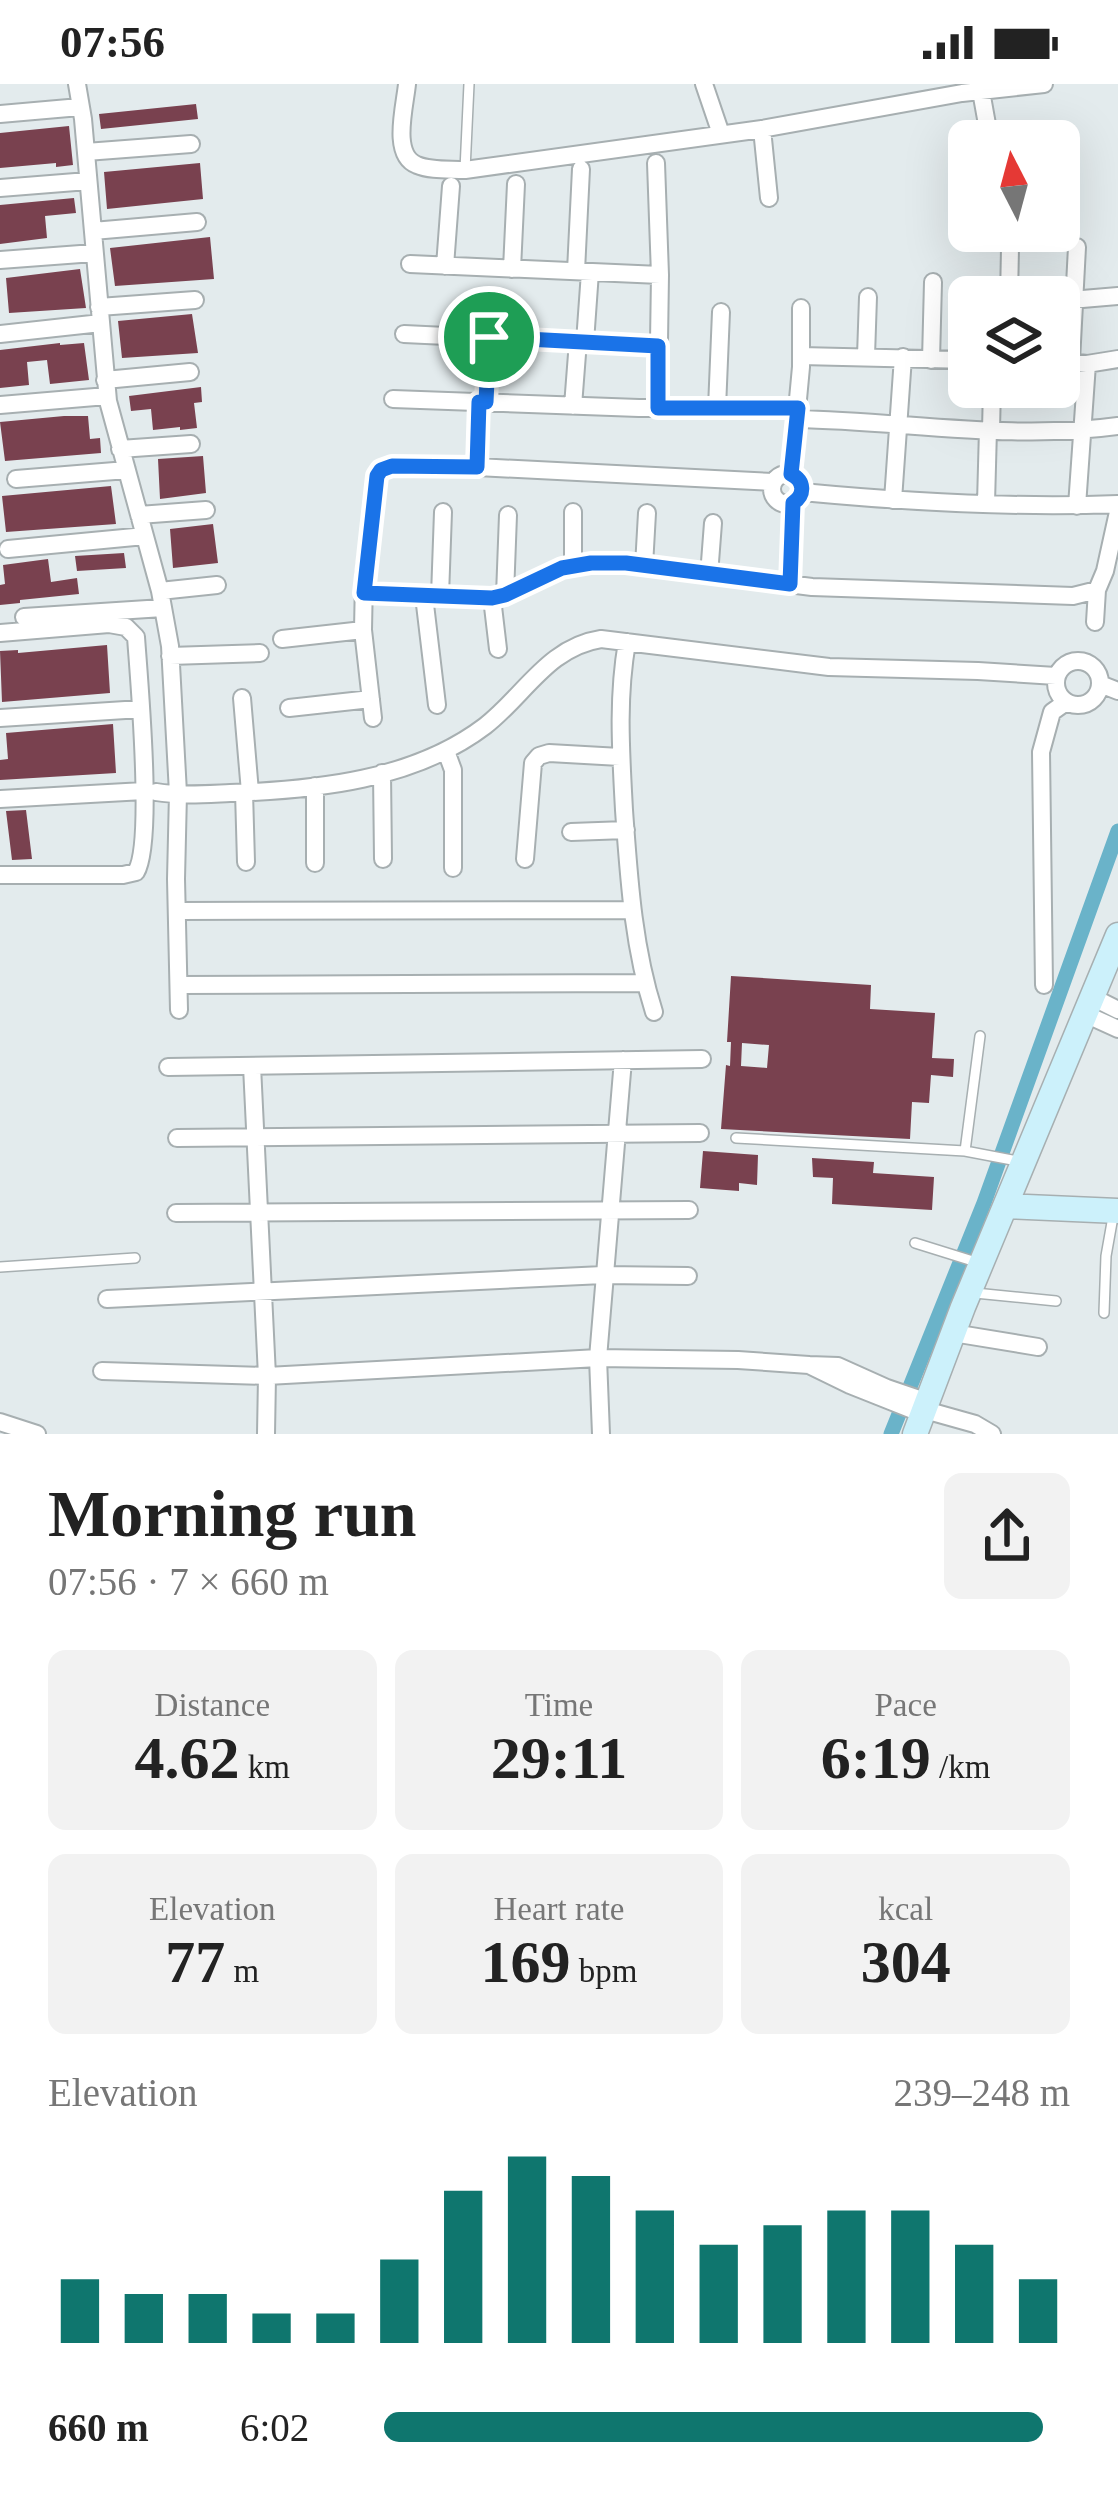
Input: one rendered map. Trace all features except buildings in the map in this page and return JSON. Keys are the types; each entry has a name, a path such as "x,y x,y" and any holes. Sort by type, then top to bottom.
{"street":[{"path":"76,84 106,388 161,600 170,656 178,794 179,1010"},
{"path":"407,84 401,148 410,162 466,170 762,129 930,91 1044,84"},
{"path":"704,84 722,134"},
{"path":"980,91 986,120"},
{"path":"0,114 80,106"},
{"path":"762,129 769,198"},
{"path":"86,152 190,144"},
{"path":"656,163 661,275 658,408"},
{"path":"573,406 582,342 581,169"},
{"path":"0,188 88,181"},
{"path":"512,268 516,184"},
{"path":"445,266 451,186"},
{"path":"93,231 196,222"},
{"path":"0,260 94,253"},
{"path":"410,264 661,275"},
{"path":"931,359 933,282"},
{"path":"1080,300 1118,296"},
{"path":"866,356 868,297"},
{"path":"0,334 195,300"},
{"path":"791,474 801,308"},
{"path":"717,408 721,312"},
{"path":"404,334 658,346"},
{"path":"477,467 489,337"},
{"path":"801,356 948,359"},
{"path":"893,500 903,357"},
{"path":"1080,361 1118,359"},
{"path":"0,405 190,372"},
{"path":"392,400 717,408 989,430 1081,431 1118,425"},
{"path":"986,503 991,408"},
{"path":"1077,506 1078,408"},
{"path":"120,449 190,444"},
{"path":"289,708 372,709 364,593 381,470 392,466 477,467 773,482"},
{"path":"16,479 127,470"},
{"path":"790,584 797,498 801,483 791,474 782,474 773,482 777,501 797,498 1118,508 1097,590 1095,622"},
{"path":"139,515 206,511"},
{"path":"437,705 432,596 443,512"},
{"path":"573,512 573,566"},
{"path":"644,566 647,513"},
{"path":"498,649 508,515"},
{"path":"709,575 713,523"},
{"path":"8,549 145,536"},
{"path":"364,593 499,596 551,572 611,562 790,584 1073,596 1097,590"},
{"path":"24,617 161,600 218,585"},
{"path":"0,633 110,624 126,627 136,637 150,791 143,861 136,872 0,875"},
{"path":"282,640 363,630"},
{"path":"0,799 150,791 247,792 382,773 446,751 510,705 546,664 590,641 611,639 829,667 1056,676"},
{"path":"627,642 620,683 620,757 632,910 654,1012"},
{"path":"170,656 260,653"},
{"path":"1086,662 1109,688 1075,705 1057,691 1056,676 1068,663 1086,662"},
{"path":"242,698 246,862"},
{"path":"1044,985 1041,752 1052,712 1066,702"},
{"path":"0,718 141,709"},
{"path":"446,751 453,770 453,868"},
{"path":"525,859 533,763 539,756 620,757"},
{"path":"382,773 383,859"},
{"path":"315,786 315,863"},
{"path":"571,832 626,830"},
{"path":"178,911 632,910"},
{"path":"921,1416 978,1263 1006,1206 1018,1161 1118,934"},
{"path":"179,985 645,983"},
{"path":"1088,1005 1118,1010"},
{"path":"1088,1005 1118,1029"},
{"path":"169,1067 702,1059"},
{"path":"601,1434 598,1358 623,1060"},
{"path":"252,1066 266,1434"},
{"path":"177,1138 700,1133"},
{"path":"1006,1206 1116,1211"},
{"path":"176,1213 689,1210"},
{"path":"107,1299 603,1275 688,1276"},
{"path":"953,1334 1038,1347"},
{"path":"103,1371 267,1376 598,1358 809,1365 884,1393 921,1416 975,1424 992,1434"},
{"path":"0,1422 37,1434"}],"lane":[{"path":"466,170 469,84"},
{"path":"970,1152 980,1036"},
{"path":"736,1138 970,1152 1018,1161"},
{"path":"1104,1313 1106,1256 1116,1211"},
{"path":"914,1243 978,1263"},
{"path":"0,1267 135,1258"},
{"path":"969,1293 1056,1301"}],"waterway":[{"path":"891,1434 984,1203 1118,831"}],"route":[{"path":"489,337 658,346 658,408 798,408 791,474 802,488 793,503 790,584 611,562 562,568 492,598 364,593 381,470 392,466 477,467 479,402 486,402 489,337"}]}
